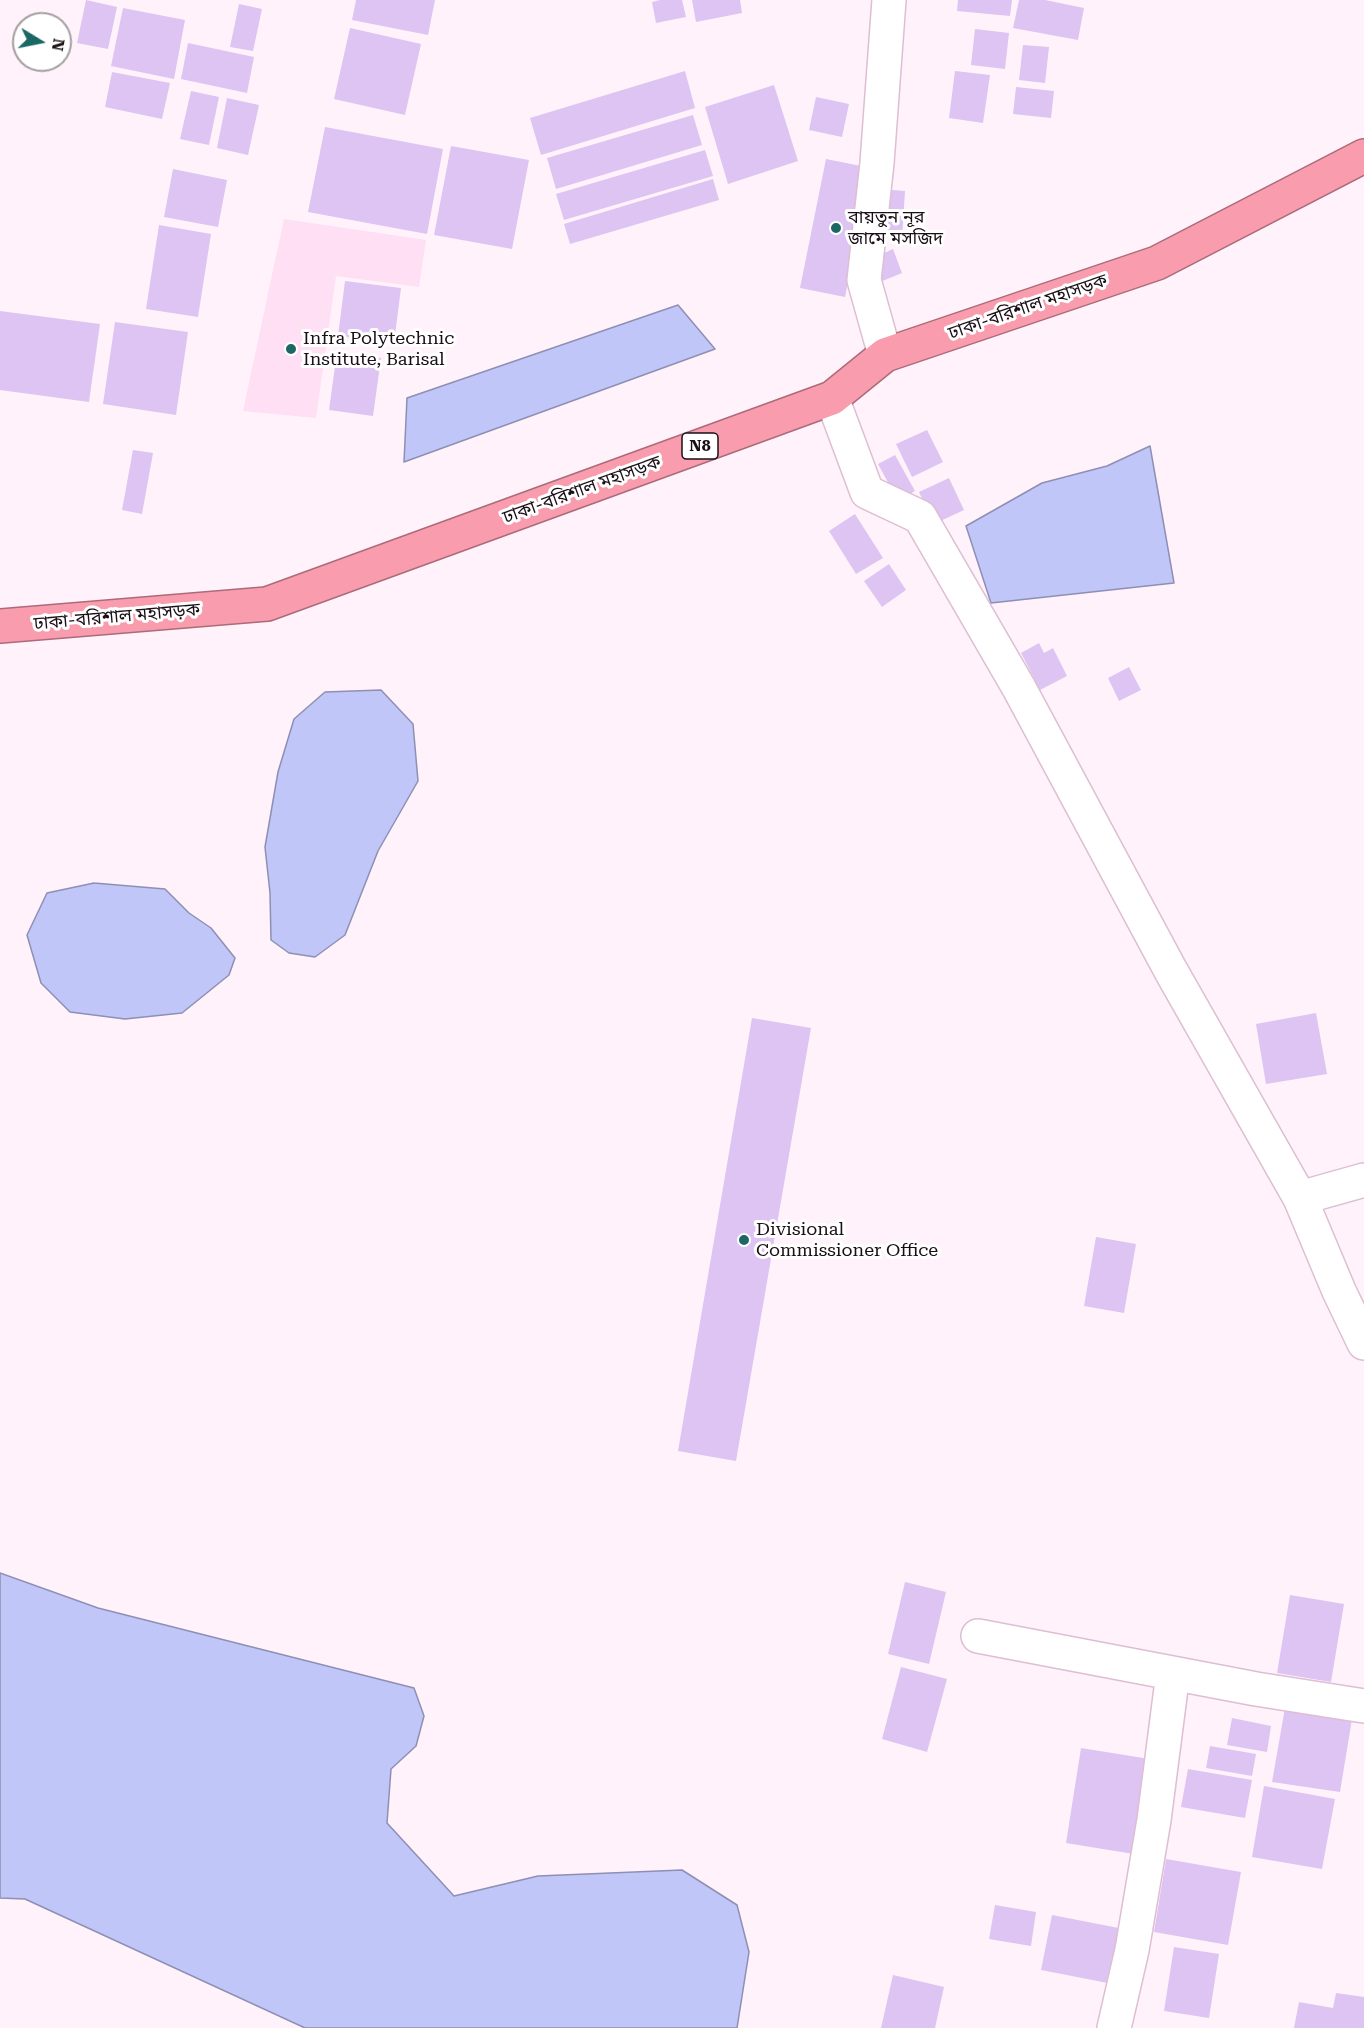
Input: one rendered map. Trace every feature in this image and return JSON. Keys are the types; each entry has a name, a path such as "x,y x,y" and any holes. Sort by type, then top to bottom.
{"highway":[{"name":"ঢাকা-বরিশাল মহাসড়ক","path":"0,626 267,604 832,399 885,355 1157,263 1364,156"}],"street":[{"path":"885,355 864,280 877,163 889,0"},
{"path":"832,399 867,492 920,517 1019,688 1171,971 1300,1198 1339,1291 1364,1343"},
{"path":"1300,1198 1364,1180"},
{"path":"978,1636 1364,1706"},
{"path":"1114,2028 1132,1950 1154,1820 1173,1673"}],"shaded area":[{"name":"Infra Polytechnic Institute, Barisal","path":"284,219 426,240 419,287 336,276 316,418 243,411"}],"water":[{"path":"678,305 715,349 404,462 407,398"},
{"path":"1150,446 1174,583 991,603 966,526 1042,483 1107,466"},
{"path":"381,690 413,724 418,781 378,851 345,935 315,957 289,953 271,940 270,893 265,847 278,772 294,719 325,692"},
{"path":"94,883 165,889 189,913 211,928 235,958 229,975 182,1013 125,1019 70,1012 41,983 27,935 47,893"},
{"path":"0,1573 98,1608 414,1688 424,1716 416,1746 391,1769 387,1823 454,1896 538,1876 682,1870 737,1905 749,1952 737,2028 305,2028 25,1899 0,1898"}],"building":[{"path":"86,0 117,7 108,49 77,43"},
{"path":"356,0 435,0 428,35 352,20"},
{"path":"682,0 686,17 656,23 652,2"},
{"path":"692,0 740,0 742,13 696,22"},
{"path":"958,0 1012,0 1010,16 957,11"},
{"path":"1019,0 1045,0 1084,8 1078,40 1013,28"},
{"path":"239,4 262,9 253,51 230,47"},
{"path":"123,8 185,20 174,79 111,66"},
{"path":"350,28 421,44 405,115 334,99"},
{"path":"975,29 1009,33 1005,69 971,65"},
{"path":"188,43 254,57 247,93 181,79"},
{"path":"1023,45 1049,47 1045,83 1019,80"},
{"path":"685,71 695,108 541,155 530,118"},
{"path":"955,71 990,75 983,123 949,118"},
{"path":"112,72 170,83 162,119 105,107"},
{"path":"774,85 798,161 728,184 705,107"},
{"path":"1016,87 1054,91 1051,118 1013,114"},
{"path":"191,91 219,97 209,145 180,139"},
{"path":"816,97 849,104 842,137 809,130"},
{"path":"227,98 259,105 248,155 217,148"},
{"path":"693,115 702,145 556,189 547,158"},
{"path":"325,127 443,149 427,234 308,212"},
{"path":"451,146 529,160 512,249 434,235"},
{"path":"705,150 713,176 564,220 556,194"},
{"name":"বায়তুন নূর জামে মসজিদ","path":"826,159 871,168 845,297 800,288"},
{"path":"173,169 227,180 218,227 164,217"},
{"path":"713,179 719,200 570,244 564,224"},
{"path":"879,189 905,191 902,238 876,236"},
{"path":"159,225 211,234 198,317 146,309"},
{"path":"893,249 902,273 880,282 871,259"},
{"path":"345,281 401,288 394,343 338,336"},
{"path":"0,311 100,324 89,402 0,390"},
{"path":"115,322 188,332 176,415 103,404"},
{"path":"337,352 381,358 373,416 329,410"},
{"path":"927,430 943,462 912,477 896,444"},
{"path":"133,450 153,453 142,514 122,510"},
{"path":"895,455 915,491 898,501 878,464"},
{"path":"949,478 964,510 934,524 919,492"},
{"path":"855,514 883,558 856,574 829,531"},
{"path":"889,564 906,590 882,607 864,581"},
{"path":"1039,643 1044,653 1053,648 1067,676 1040,690 1021,653"},
{"path":"1129,667 1141,690 1119,701 1108,678"},
{"path":"1316,1013 1327,1074 1266,1084 1256,1024"},
{"name":"Divisional Commissioner Office","path":"752,1018 811,1028 736,1461 678,1451"},
{"path":"1096,1237 1136,1244 1124,1313 1084,1306"},
{"path":"905,1582 946,1592 929,1664 888,1654"},
{"path":"1290,1595 1344,1604 1331,1682 1277,1673"},
{"path":"901,1667 947,1679 927,1752 882,1739"},
{"path":"1286,1702 1353,1713 1340,1792 1272,1782"},
{"path":"1232,1718 1271,1726 1267,1752 1227,1745"},
{"path":"1210,1746 1256,1754 1252,1776 1206,1768"},
{"path":"1081,1748 1162,1761 1146,1856 1066,1843"},
{"path":"1188,1769 1252,1780 1245,1818 1181,1807"},
{"path":"1264,1786 1335,1799 1322,1869 1252,1857"},
{"path":"1166,1859 1241,1872 1228,1945 1154,1932"},
{"path":"995,1905 1036,1912 1031,1946 989,1939"},
{"path":"1052,1915 1129,1930 1118,1985 1041,1970"},
{"path":"1174,1947 1219,1954 1209,2018 1164,2011"},
{"path":"893,1975 944,1987 935,2028 881,2028"},
{"path":"1336,1993 1364,1997 1364,2028 1294,2028 1299,2002 1333,2008"}],"place":[{"name":"বায়তুন নূর জামে মসজিদ","path":"836,228"},
{"name":"Infra Polytechnic Institute, Barisal","path":"291,349"},
{"name":"Divisional Commissioner Office","path":"744,1240"}]}
